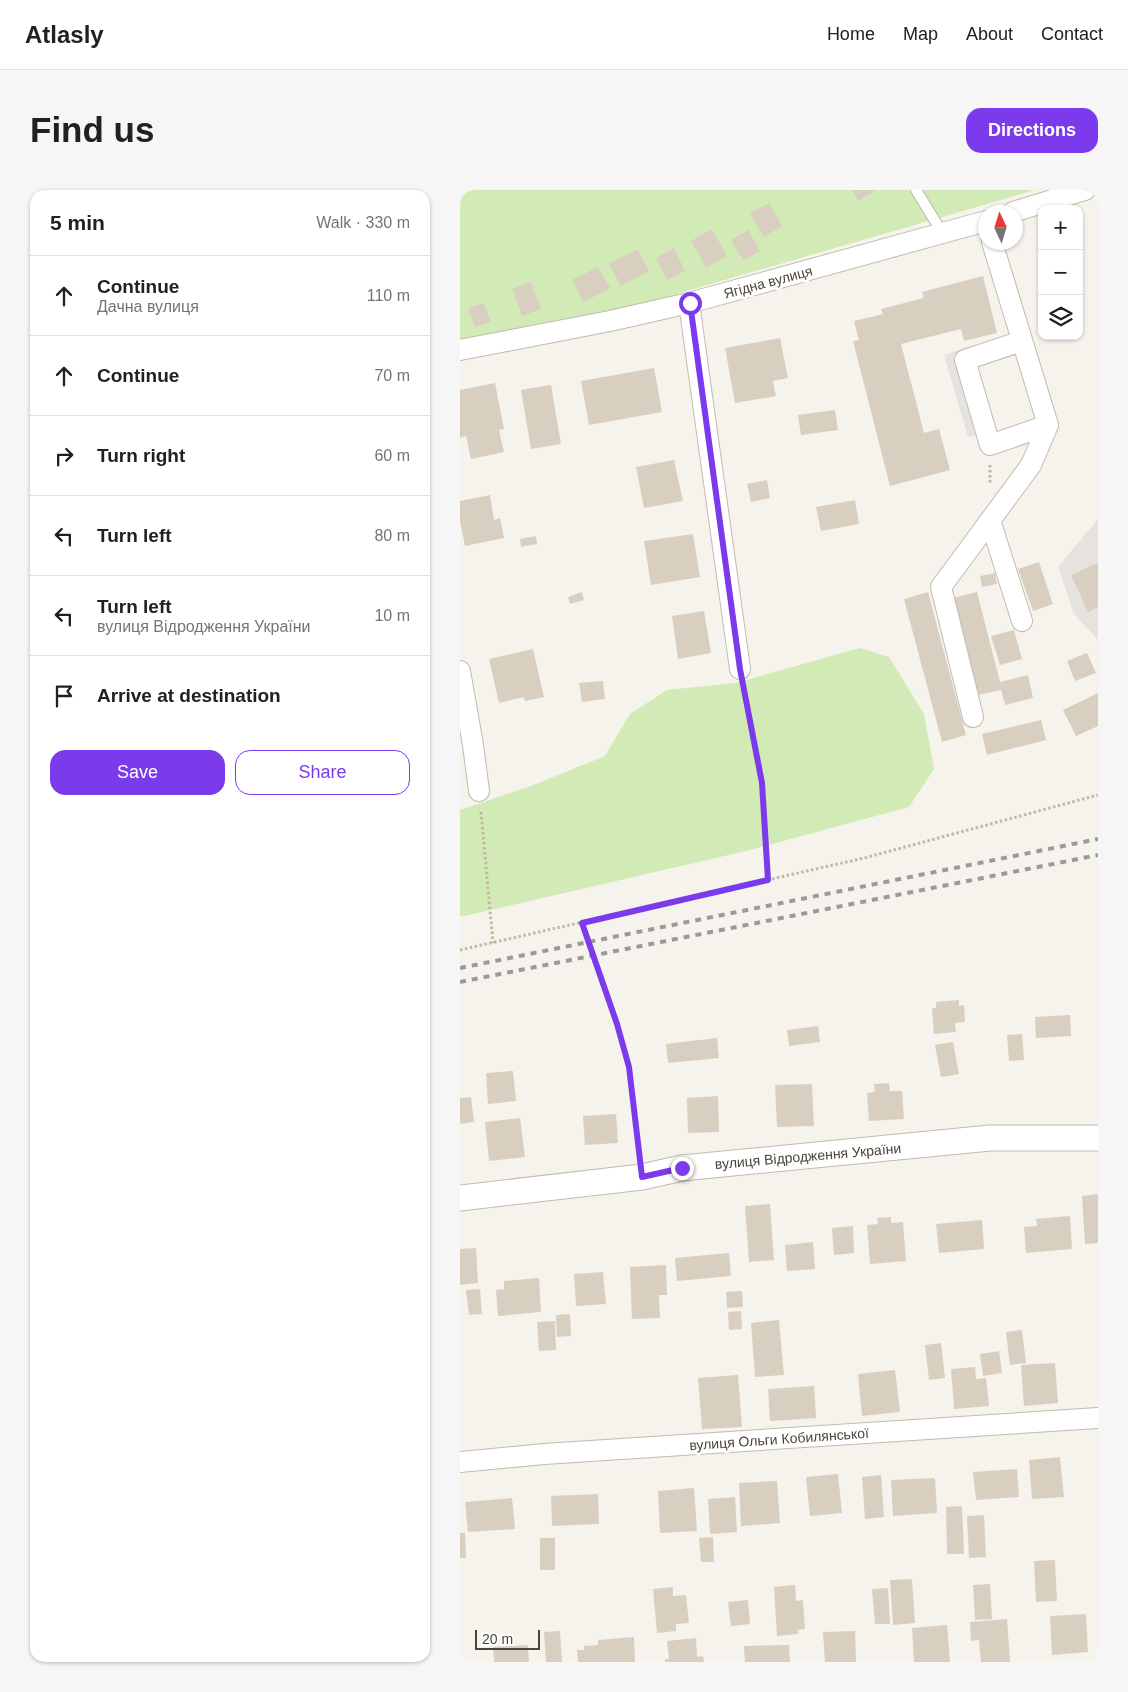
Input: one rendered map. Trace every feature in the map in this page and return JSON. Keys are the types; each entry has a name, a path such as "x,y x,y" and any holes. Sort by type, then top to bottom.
{"street":[{"path":"1023,209 1085,190"},
{"name":"Ягідна вулиця","path":"460,350 610,321 690,303 978,224"},
{"path":"973,717 942,587 1031,465 1048,425 994,250"},
{"path":"690,303 740,669"},
{"path":"1022,342 965,360 990,445 1048,425"},
{"path":"990,520 1022,621"},
{"path":"460,671 479,791"},
{"name":"вулиця Відродження України","path":"460,1198 642,1177 682,1168 990,1138 1098,1138"},
{"name":"вулиця Ольги Кобилянської","path":"460,1462 544,1454 1098,1418"}],"lane":[{"path":"916,190 943,234"}],"path":[{"path":"740,669 762,783 768,880"},
{"path":"479,791 493,943"},
{"path":"460,950 864,858 1098,795"},
{"path":"582,923 617,1024 629,1067 642,1177"}],"shaded area":[{"path":"973,345 976,356 965,360 987,432 968,437 944,355"},
{"path":"1098,519 1098,640 1074,614 1058,567"}],"green space":[{"path":"460,190 1035,190 573,324 460,343"},
{"path":"860,648 889,657 924,714 934,769 909,807 750,850 460,917 460,810 531,786 605,756 630,714 667,690 735,683"}],"building":[{"path":"852,190 876,190 858,201"},
{"path":"769,203 782,226 764,237 750,213"},
{"path":"712,229 727,256 706,268 691,241"},
{"path":"748,230 760,251 744,261 731,240"},
{"path":"674,248 685,271 667,280 656,258"},
{"path":"637,249 649,271 621,286 609,264"},
{"path":"598,267 610,288 584,302 572,280"},
{"path":"983,276 997,333 964,341 961,329 901,344 924,433 939,429 950,470 890,486 853,341 859,340 854,321 883,314 881,309 924,298 922,292"},
{"path":"531,282 541,309 522,316 512,289"},
{"path":"484,303 491,322 475,327 468,308"},
{"path":"780,338 788,378 773,381 776,396 735,403 725,348"},
{"path":"654,368 662,412 589,425 581,381"},
{"path":"495,383 504,429 499,430 504,452 471,459 466,436 460,438 460,390"},
{"path":"551,385 561,444 531,449 521,390"},
{"path":"835,410 838,430 801,435 798,415"},
{"path":"674,460 683,501 644,508 636,467"},
{"path":"767,480 770,498 751,502 747,484"},
{"path":"490,495 494,520 500,518 504,538 465,546 460,521 460,501"},
{"path":"855,500 859,524 821,531 816,507"},
{"path":"693,534 700,577 651,585 644,541"},
{"path":"536,536 537,544 521,547 520,539"},
{"path":"1039,562 1053,604 1033,611 1018,569"},
{"path":"1098,563 1098,607 1088,612 1071,575"},
{"path":"995,573 997,584 982,587 980,576"},
{"path":"582,592 584,600 570,604 568,597"},
{"path":"928,592 966,735 942,742 904,599"},
{"path":"977,592 1000,682 1028,675 1033,698 1005,705 1001,690 978,695 953,598"},
{"path":"704,611 711,653 678,659 672,616"},
{"path":"1014,630 1022,659 1000,665 991,636"},
{"path":"533,649 544,697 525,701 524,697 499,703 489,659"},
{"path":"1087,653 1096,673 1075,681 1067,661"},
{"path":"603,681 605,699 582,702 579,683"},
{"path":"1098,693 1098,726 1076,736 1063,710"},
{"path":"1041,720 1046,740 987,755 982,734"},
{"path":"959,1000 959,1006 964,1005 965,1022 955,1023 956,1032 934,1034 932,1008 936,1008 936,1002"},
{"path":"1070,1015 1071,1036 1036,1038 1035,1017"},
{"path":"818,1026 820,1042 789,1046 787,1030"},
{"path":"1022,1034 1024,1060 1009,1061 1007,1035"},
{"path":"717,1038 719,1058 668,1063 666,1044"},
{"path":"953,1042 959,1074 941,1077 935,1045"},
{"path":"513,1071 516,1101 488,1104 486,1073"},
{"path":"889,1083 890,1091 902,1091 904,1119 869,1121 867,1093 875,1092 874,1084"},
{"path":"812,1084 814,1126 777,1127 775,1085"},
{"path":"718,1096 719,1132 688,1133 687,1098"},
{"path":"471,1097 474,1122 460,1124 460,1098"},
{"path":"616,1114 618,1143 585,1145 583,1116"},
{"path":"520,1118 525,1157 489,1161 485,1122"},
{"path":"1098,1194 1098,1243 1085,1244 1082,1196"},
{"path":"770,1204 774,1260 749,1262 745,1206"},
{"path":"1070,1216 1072,1249 1026,1253 1024,1227 1037,1226 1036,1219"},
{"path":"891,1217 891,1223 903,1222 906,1261 870,1264 867,1225 878,1224 877,1218"},
{"path":"982,1220 984,1249 939,1253 936,1224"},
{"path":"853,1226 854,1253 834,1255 832,1228"},
{"path":"813,1242 815,1269 787,1271 785,1245"},
{"path":"476,1248 478,1283 460,1285 460,1249"},
{"path":"729,1253 731,1276 677,1281 675,1258"},
{"path":"666,1265 667,1295 659,1295 660,1318 632,1319 630,1267"},
{"path":"603,1272 606,1304 576,1306 574,1274"},
{"path":"539,1278 541,1312 498,1316 496,1290 504,1289 504,1281"},
{"path":"480,1289 482,1314 469,1315 466,1290"},
{"path":"742,1291 743,1307 727,1308 726,1292"},
{"path":"741,1311 742,1329 729,1330 728,1312"},
{"path":"570,1314 571,1336 557,1337 556,1315"},
{"path":"779,1320 784,1375 755,1377 751,1323"},
{"path":"555,1321 556,1350 539,1351 537,1322"},
{"path":"1022,1330 1026,1363 1010,1365 1006,1332"},
{"path":"941,1343 945,1378 929,1380 925,1345"},
{"path":"999,1351 1002,1373 983,1376 980,1354"},
{"path":"1055,1363 1058,1403 1024,1406 1021,1365"},
{"path":"975,1367 976,1379 986,1378 989,1406 954,1409 951,1369"},
{"path":"895,1370 900,1412 862,1416 858,1374"},
{"path":"738,1375 742,1427 702,1429 698,1378"},
{"path":"814,1386 816,1418 770,1421 768,1389"},
{"path":"1060,1457 1064,1497 1032,1499 1029,1460"},
{"path":"1017,1469 1019,1497 976,1500 973,1472"},
{"path":"838,1474 842,1513 810,1516 806,1477"},
{"path":"881,1475 884,1517 865,1519 862,1477"},
{"path":"935,1478 937,1513 893,1516 891,1480"},
{"path":"777,1481 780,1523 741,1526 739,1483"},
{"path":"694,1488 697,1531 660,1533 658,1491"},
{"path":"598,1494 599,1524 552,1526 551,1496"},
{"path":"735,1497 737,1532 710,1534 708,1499"},
{"path":"512,1498 515,1529 468,1532 465,1502"},
{"path":"962,1506 964,1554 947,1554 946,1507"},
{"path":"984,1515 986,1557 969,1558 967,1516"},
{"path":"460,1533 465,1533 466,1558 460,1558"},
{"path":"713,1537 714,1562 701,1562 699,1538"},
{"path":"540,1538 555,1538 555,1570 540,1570"},
{"path":"1055,1560 1057,1601 1036,1602 1034,1561"},
{"path":"912,1579 915,1623 893,1625 890,1580"},
{"path":"990,1584 992,1619 975,1620 973,1585"},
{"path":"795,1585 796,1601 803,1600 805,1629 798,1630 798,1634 777,1636 774,1587"},
{"path":"673,1587 673,1596 686,1595 689,1623 676,1624 676,1631 657,1633 653,1589"},
{"path":"888,1588 890,1624 875,1624 872,1589"},
{"path":"748,1600 750,1624 731,1626 728,1602"},
{"path":"1086,1614 1088,1652 1052,1655 1050,1616"},
{"path":"1007,1619 1010,1662 981,1662 979,1640 971,1641 970,1622"},
{"path":"947,1625 950,1662 914,1662 912,1628"},
{"path":"560,1631 562,1662 546,1662 544,1632"},
{"path":"855,1631 856,1662 825,1662 823,1632"},
{"path":"634,1637 635,1662 578,1662 577,1650 584,1650 584,1646 598,1645 598,1640"},
{"path":"696,1638 697,1657 703,1656 704,1662 665,1662 665,1659 669,1659 667,1641"},
{"path":"528,1645 529,1662 494,1662 493,1647"},
{"path":"789,1645 790,1662 745,1662 744,1646"}],"railway":[{"path":"460,968 1098,839"},
{"path":"460,982 1098,855"}],"route":[{"path":"682,1168 642,1177 630,1093 629,1067 617,1024 582,923 768,880 762,783 740,669 690,303"}]}
